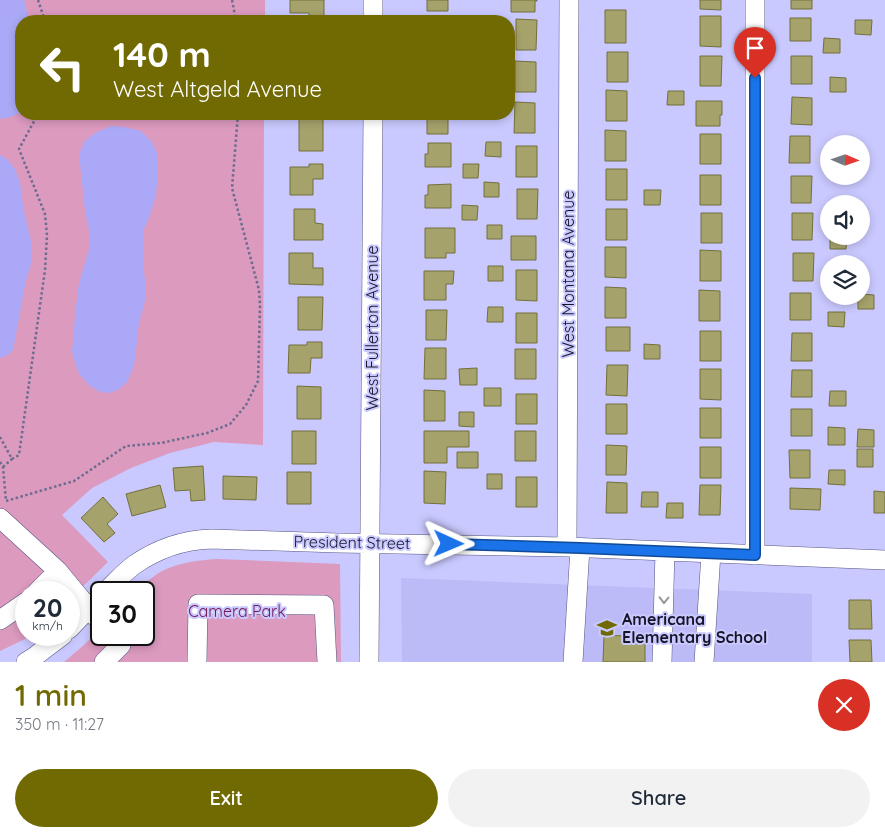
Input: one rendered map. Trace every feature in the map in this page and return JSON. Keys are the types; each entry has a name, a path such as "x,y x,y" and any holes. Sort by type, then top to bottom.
{"street":[{"path":"373,0 373,15"},
{"name":"West Montana Avenue","path":"570,0 573,662"},
{"path":"755,0 755,555"},
{"name":"West Fullerton Avenue","path":"369,662 373,120"},
{"path":"2,509 58,571 90,598"},
{"name":"President Street","path":"117,581 133,566 160,550 179,543 211,538 338,543 573,547 885,560"},
{"path":"662,662 665,551"},
{"path":"704,662 711,553"},
{"path":"48,581 58,571"},
{"path":"197,662 198,604 324,605 327,662"},
{"path":"80,618 90,607"},
{"path":"0,620 15,610"},
{"path":"26,662 48,646"},
{"path":"104,662 120,646"}],"path":[{"path":"38,0 43,15"},
{"path":"232,0 235,15"},
{"path":"3,467 19,455 45,270 48,235 45,214 19,149 35,120"},
{"path":"0,462 3,467 2,509 74,481 126,446 161,443 207,433 230,424 246,405 258,381 260,305 259,290 232,188 238,120"},
{"path":"0,437 12,459"}],"shaded area":[{"path":"0,0 24,0 28,15 15,15 15,115 0,119"},
{"path":"111,126 141,131 152,142 157,153 158,172 156,195 143,231 146,297 139,323 134,366 127,382 118,390 109,393 100,392 90,386 79,374 72,351 79,283 90,246 79,154 85,141 95,133"},
{"path":"0,155 7,159 15,169 20,183 32,245 32,261 26,280 13,350 8,355 0,358"},
{"name":"Americana Elementary School","path":"401,578 812,594 812,662 402,662"}],"green space":[{"path":"0,0 265,0 265,15 15,15 15,120 264,120 263,445 214,442 170,453 131,468 92,488 62,515 108,562 80,589 80,581 15,581 15,644 0,651"},
{"name":"Camera Park","path":"217,559 340,564 341,662 64,662 90,639 90,646 155,646 155,581 149,581 167,569 192,562"}],"building":[{"path":"290,0 324,0 324,15 290,13"},
{"path":"427,0 448,0 448,11 427,11"},
{"path":"511,0 537,0 535,1 535,12 511,12"},
{"path":"700,0 721,0 721,10 700,9"},
{"path":"791,0 812,0 812,9 791,9"},
{"path":"605,10 626,10 626,43 605,43"},
{"path":"700,16 721,16 721,47 700,46"},
{"path":"790,18 811,18 811,41 790,41"},
{"path":"516,19 537,20 536,50 516,50"},
{"path":"855,20 872,20 871,35 855,34"},
{"path":"824,38 840,39 840,53 823,53"},
{"path":"607,52 628,52 628,82 607,82"},
{"path":"700,56 722,56 721,86 700,86"},
{"path":"791,56 812,56 812,84 791,84"},
{"path":"515,61 536,62 536,92 515,92"},
{"path":"830,77 846,78 846,92 830,92"},
{"path":"606,90 627,91 627,121 606,121"},
{"path":"668,91 684,91 684,105 667,105"},
{"path":"792,97 812,98 812,125 791,124"},
{"path":"696,101 722,101 720,126 696,126"},
{"path":"515,102 535,103 535,133 514,133"},
{"path":"299,120 323,120 323,151 299,151"},
{"path":"427,120 448,120 448,134 427,134"},
{"path":"605,130 626,131 626,161 605,161"},
{"path":"700,134 721,134 721,164 700,164"},
{"path":"790,136 810,136 810,163 789,163"},
{"path":"486,142 501,142 501,157 485,156"},
{"path":"428,143 451,143 451,167 425,167 425,154 428,154"},
{"path":"516,146 537,146 537,177 516,177"},
{"path":"309,164 323,164 323,179 313,179 313,195 290,195 290,167 309,167"},
{"path":"463,164 479,164 478,178 463,178"},
{"path":"606,169 627,169 627,200 606,200"},
{"path":"700,175 721,175 721,205 700,205"},
{"path":"791,176 812,176 811,203 791,203"},
{"path":"484,182 499,183 499,197 484,197"},
{"path":"451,184 451,208 425,208 425,195 428,195 428,185"},
{"path":"517,189 538,189 537,219 517,219"},
{"path":"644,190 661,190 660,205 644,205"},
{"path":"462,205 478,206 477,220 462,220"},
{"path":"294,209 315,209 315,223 323,224 323,240 294,240"},
{"path":"606,209 627,209 627,240 606,240"},
{"path":"701,213 722,213 722,243 701,243"},
{"path":"792,213 813,213 812,240 792,240"},
{"path":"487,225 502,225 502,239 487,239"},
{"path":"425,228 455,228 455,253 446,253 446,258 425,258"},
{"path":"511,236 536,236 536,260 511,260"},
{"path":"830,245 846,245 846,249 830,249"},
{"path":"605,247 626,247 626,278 605,277"},
{"path":"700,250 721,251 721,281 700,281"},
{"path":"289,253 313,253 313,268 323,268 323,285 289,284"},
{"path":"793,253 814,253 813,281 793,281"},
{"path":"488,266 503,266 503,281 488,281"},
{"path":"516,270 537,270 537,301 516,300"},
{"path":"424,271 454,271 453,284 446,284 446,300 424,300"},
{"path":"605,287 626,288 626,318 605,318"},
{"path":"699,290 720,291 720,321 699,321"},
{"path":"790,293 811,293 811,320 790,320"},
{"path":"870,295 874,295 874,309 858,309 858,305 870,305"},
{"path":"298,297 323,297 322,330 298,330"},
{"path":"488,307 503,307 503,322 487,322"},
{"path":"426,310 447,310 446,340 426,340"},
{"path":"828,312 845,312 844,327 828,326"},
{"path":"516,313 537,313 537,343 516,343"},
{"path":"606,327 630,327 630,351 606,351"},
{"path":"700,331 721,331 721,361 700,361"},
{"path":"792,333 812,333 812,361 791,361"},
{"path":"307,342 322,342 322,358 311,358 310,373 288,373 289,345 307,345"},
{"path":"644,344 660,345 660,359 644,359"},
{"path":"425,348 446,348 446,379 424,379"},
{"path":"515,349 536,349 536,379 515,379"},
{"path":"607,365 628,365 627,396 606,395"},
{"path":"477,368 477,385 460,385 459,369"},
{"path":"700,369 721,369 721,400 700,399"},
{"path":"792,370 812,370 812,397 791,397"},
{"path":"297,386 321,387 321,419 297,419"},
{"path":"484,388 501,388 501,406 484,406"},
{"path":"424,390 445,391 445,421 424,421"},
{"path":"830,391 846,391 846,406 829,406"},
{"path":"516,394 537,394 537,424 516,424"},
{"path":"606,404 627,404 627,434 606,434"},
{"path":"700,408 721,408 721,438 700,438"},
{"path":"791,409 812,409 812,436 791,436"},
{"path":"459,412 474,412 474,427 459,426"},
{"path":"828,427 845,428 845,445 828,445"},
{"path":"858,429 874,430 874,447 857,447"},
{"path":"292,431 316,431 316,464 292,464"},
{"path":"424,431 469,431 469,447 447,447 447,463 424,463"},
{"path":"515,431 536,431 536,461 515,461"},
{"path":"606,445 627,446 626,475 606,475"},
{"path":"700,447 721,447 721,478 700,478"},
{"path":"857,449 873,449 873,467 857,467"},
{"path":"789,450 810,450 810,478 790,478"},
{"path":"457,452 478,452 478,468 457,468"},
{"path":"203,466 205,500 191,501 190,490 175,491 173,468"},
{"path":"829,470 845,470 845,485 828,484"},
{"path":"424,471 446,472 445,504 424,503"},
{"path":"287,472 311,472 311,504 287,504"},
{"path":"487,474 502,474 502,489 487,489"},
{"path":"223,476 257,477 256,500 223,499"},
{"path":"516,477 537,477 537,507 516,507"},
{"path":"607,482 627,483 627,513 606,513"},
{"path":"160,485 166,507 132,516 126,494"},
{"path":"700,485 721,485 720,515 699,515"},
{"path":"790,488 821,489 820,510 790,509"},
{"path":"874,491 885,492 885,513 874,513"},
{"path":"642,492 658,492 658,507 641,507"},
{"path":"103,497 118,514 107,524 115,533 104,542 81,518"},
{"path":"667,503 683,503 683,518 666,518"},
{"path":"849,600 871,600 872,629 849,629"},
{"path":"604,635 645,637 645,662 603,662"},
{"path":"849,640 871,640 872,662 850,662"}],"place":[{"name":"Americana Elementary School","path":"607,628"}],"route":[{"path":"449,544 755,555 755,78"}]}
